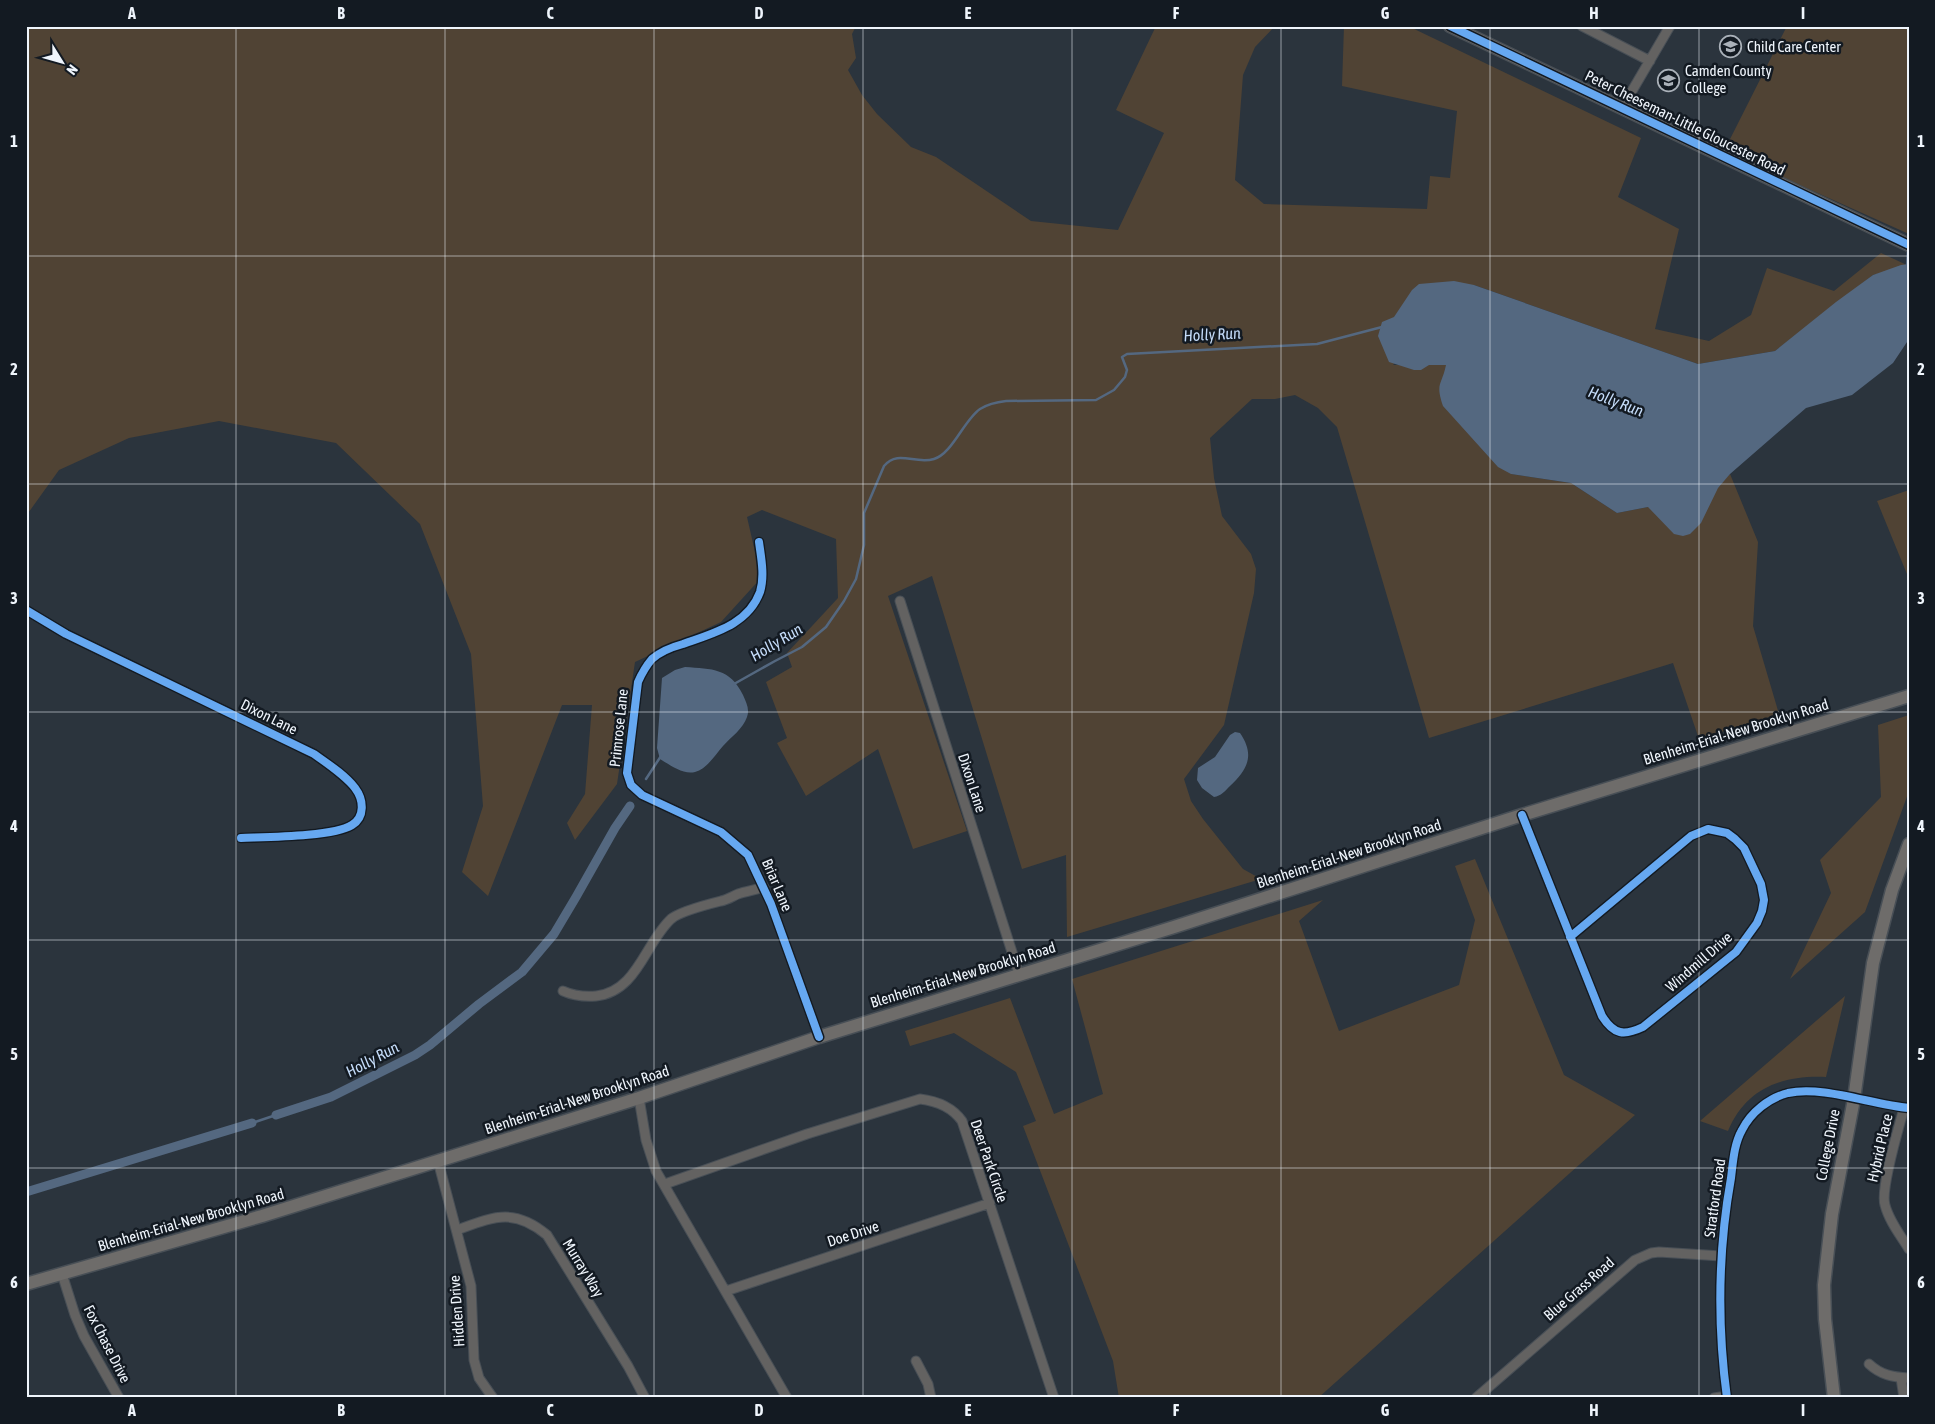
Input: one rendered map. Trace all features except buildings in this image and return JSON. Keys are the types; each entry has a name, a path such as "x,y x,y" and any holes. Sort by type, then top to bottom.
{"main road":[{"name":"Peter Cheeseman-Little Gloucester Road","path":"1450,26 1909,245"},
{"name":"Blenheim-Erial-New Brooklyn Road","path":"26,1284 262,1216 639,1098 819,1038 1174,927 1522,815 1909,698"},
{"name":"College Drive","path":"1834,1398 1825,1319 1824,1285 1835,1196 1854,1099 1874,963 1892,890 1909,844"}],"street":[{"path":"1582,26 1650,61"},
{"path":"1622,108 1670,26"},
{"name":"Primrose Lane","path":"646,797 631,785 627,773 638,682 649,663 666,649 720,631 744,615 760,591 762,569 759,542"},
{"name":"Dixon Lane","path":"900,601 1019,974"},
{"name":"Dixon Lane","path":"26,610 64,632 314,754 337,771 360,795 362,811 352,826 320,833 241,838"},
{"name":"Briar Lane","path":"646,797 721,832 748,855 764,887 819,1038"},
{"name":"Windmill Drive","path":"1522,815 1570,937 1602,1016 1607,1024 1619,1032 1631,1032 1643,1027 1736,952 1757,923 1762,911 1764,900 1761,884 1744,848 1726,833 1708,828 1691,836 1570,937"},
{"path":"563,990 582,997 600,996 612,991 624,984 672,918 706,904 722,901 764,887"},
{"name":"Stratford Road","path":"1727,1397 1720,1318 1721,1256 1725,1214 1737,1141 1741,1131 1753,1114 1769,1101 1795,1092 1815,1092 1906,1108"},
{"path":"639,1098 646,1140 656,1171 787,1398"},
{"name":"Deer Park Circle","path":"665,1184 807,1134 920,1099 930,1100 950,1108 962,1121 1054,1398"},
{"name":"Hybrid Place","path":"1906,1108 1885,1186 1884,1203 1909,1249"},
{"name":"Hidden Drive","path":"438,1161 471,1286 474,1360 479,1378 493,1398"},
{"name":"Doe Drive","path":"726,1291 990,1204"},
{"name":"Murray Way","path":"457,1230 481,1221 507,1216 531,1222 547,1235 628,1366 645,1398"},
{"name":"Blue Grass Road","path":"1476,1398 1634,1260 1659,1252 1721,1256"},
{"name":"Fox Chase Drive","path":"62,1274 81,1329 119,1398"},
{"path":"916,1361 928,1384 931,1398"},
{"path":"1868,1364 1880,1373 1905,1378 1904,1398"},
{"path":"1714,1398 1727,1397"}],"shaded area":[{"path":"26,26 856,26 852,34 856,58 848,70 862,95 877,114 911,147 936,157 1031,221 1118,230 1164,133 1116,110 1156,26 1275,26 1255,47 1243,75 1235,180 1264,204 1427,209 1430,176 1450,178 1457,111 1342,86 1344,26 1408,26 1641,138 1618,197 1679,229 1655,329 1709,341 1751,315 1767,268 1834,291 1881,253 1909,266 1873,275 1775,351 1698,364 1474,285 1393,365 1446,364 1511,474 1571,483 1617,513 1648,507 1724,480 1730,474 1758,542 1753,626 1779,714 1699,739 1673,663 1429,738 1337,427 1318,408 1295,395 1275,399 1252,399 1210,438 1214,478 1222,516 1251,554 1256,569 1254,593 1224,725 1184,779 1191,801 1203,819 1243,869 1261,879 1067,937 1066,855 1022,869 932,576 888,596 967,831 913,849 878,749 806,796 777,743 787,738 766,682 792,667 787,653 838,598 836,539 762,510 747,517 761,578 721,622 635,662 617,784 575,840 567,823 585,794 592,705 562,705 488,896 462,872 483,806 471,654 420,524 336,443 219,421 129,438 59,470 26,516"},
{"path":"1787,26 1909,26 1909,234 1724,151"},
{"path":"1909,490 1909,579 1877,501"},
{"path":"1909,715 1909,791 1865,912 1790,979 1831,893 1820,860 1881,797 1878,725"},
{"path":"1475,859 1564,1075 1635,1115 1318,1398 1119,1398 1113,1361 1023,1126 1036,1121 1016,1072 954,1033 910,1046 905,1031 1010,998 1054,1114 1103,1094 1072,979 1323,900 1299,921 1339,1031 1459,985 1475,920 1455,866"},
{"path":"1845,996 1826,1077 1795,1079 1767,1087 1755,1094 1745,1104 1728,1131 1700,1121"}],"water":[{"path":"1909,264 1909,339 1893,363 1852,395 1806,408 1730,474 1718,488 1701,523 1690,534 1683,536 1674,534 1648,507 1617,513 1571,483 1511,474 1498,467 1443,406 1439,388 1446,365 1429,365 1421,370 1414,370 1389,362 1378,336 1382,322 1394,317 1412,290 1419,284 1454,281 1474,285 1698,364 1775,351 1873,275"},
{"path":"685,667 704,668 726,675 738,686 748,711 743,725 711,761 703,768 690,773 677,769 660,759 657,748 662,678 675,670"},
{"path":"1235,732 1240,733 1247,748 1248,755 1245,768 1223,793 1214,797 1202,788 1197,780 1198,768 1215,757 1230,735"}],"waterway":[{"name":"Holly Run","path":"1907,266 1908,249"},
{"name":"Holly Run","path":"734,684 802,647 826,627 844,601 856,579 864,545 864,513 884,466 889,461 895,459 927,460 940,456 947,451 974,414 983,407 1006,401 1096,400 1114,390 1125,377 1127,370 1122,357 1127,354 1317,344 1382,327"},
{"name":"Holly Run","path":"646,779 661,756"},
{"name":"Holly Run","path":"276,1115 331,1097 415,1055 522,972 554,934 615,828 630,806"},
{"name":"Holly Run","path":"252,1123 276,1115"},
{"name":"Holly Run","path":"26,1192 252,1123"}],"cycle path":[{"path":"1450,26 1909,245"},
{"path":"759,542 762,567 760,592 747,612 728,626 663,652 648,664 638,682 627,773 631,785 642,795 721,832 748,855 771,904 819,1037"},
{"path":"26,610 66,634 314,754 346,779 355,788 360,798 362,808 359,818 352,825 343,829 298,836 241,838"},
{"path":"1522,815 1602,1016 1611,1027 1620,1032 1630,1032 1643,1027 1736,952 1757,923 1762,911 1764,900 1761,884 1744,848 1727,833 1708,829 1691,836 1570,937"},
{"path":"1727,1398 1720,1315 1721,1260 1734,1153 1739,1135 1746,1123 1767,1102 1781,1095 1801,1091 1832,1093 1909,1108"}],"place":[{"name":"Child Care Center","path":"1731,47"},
{"name":"Camden County College","path":"1669,80"}]}
